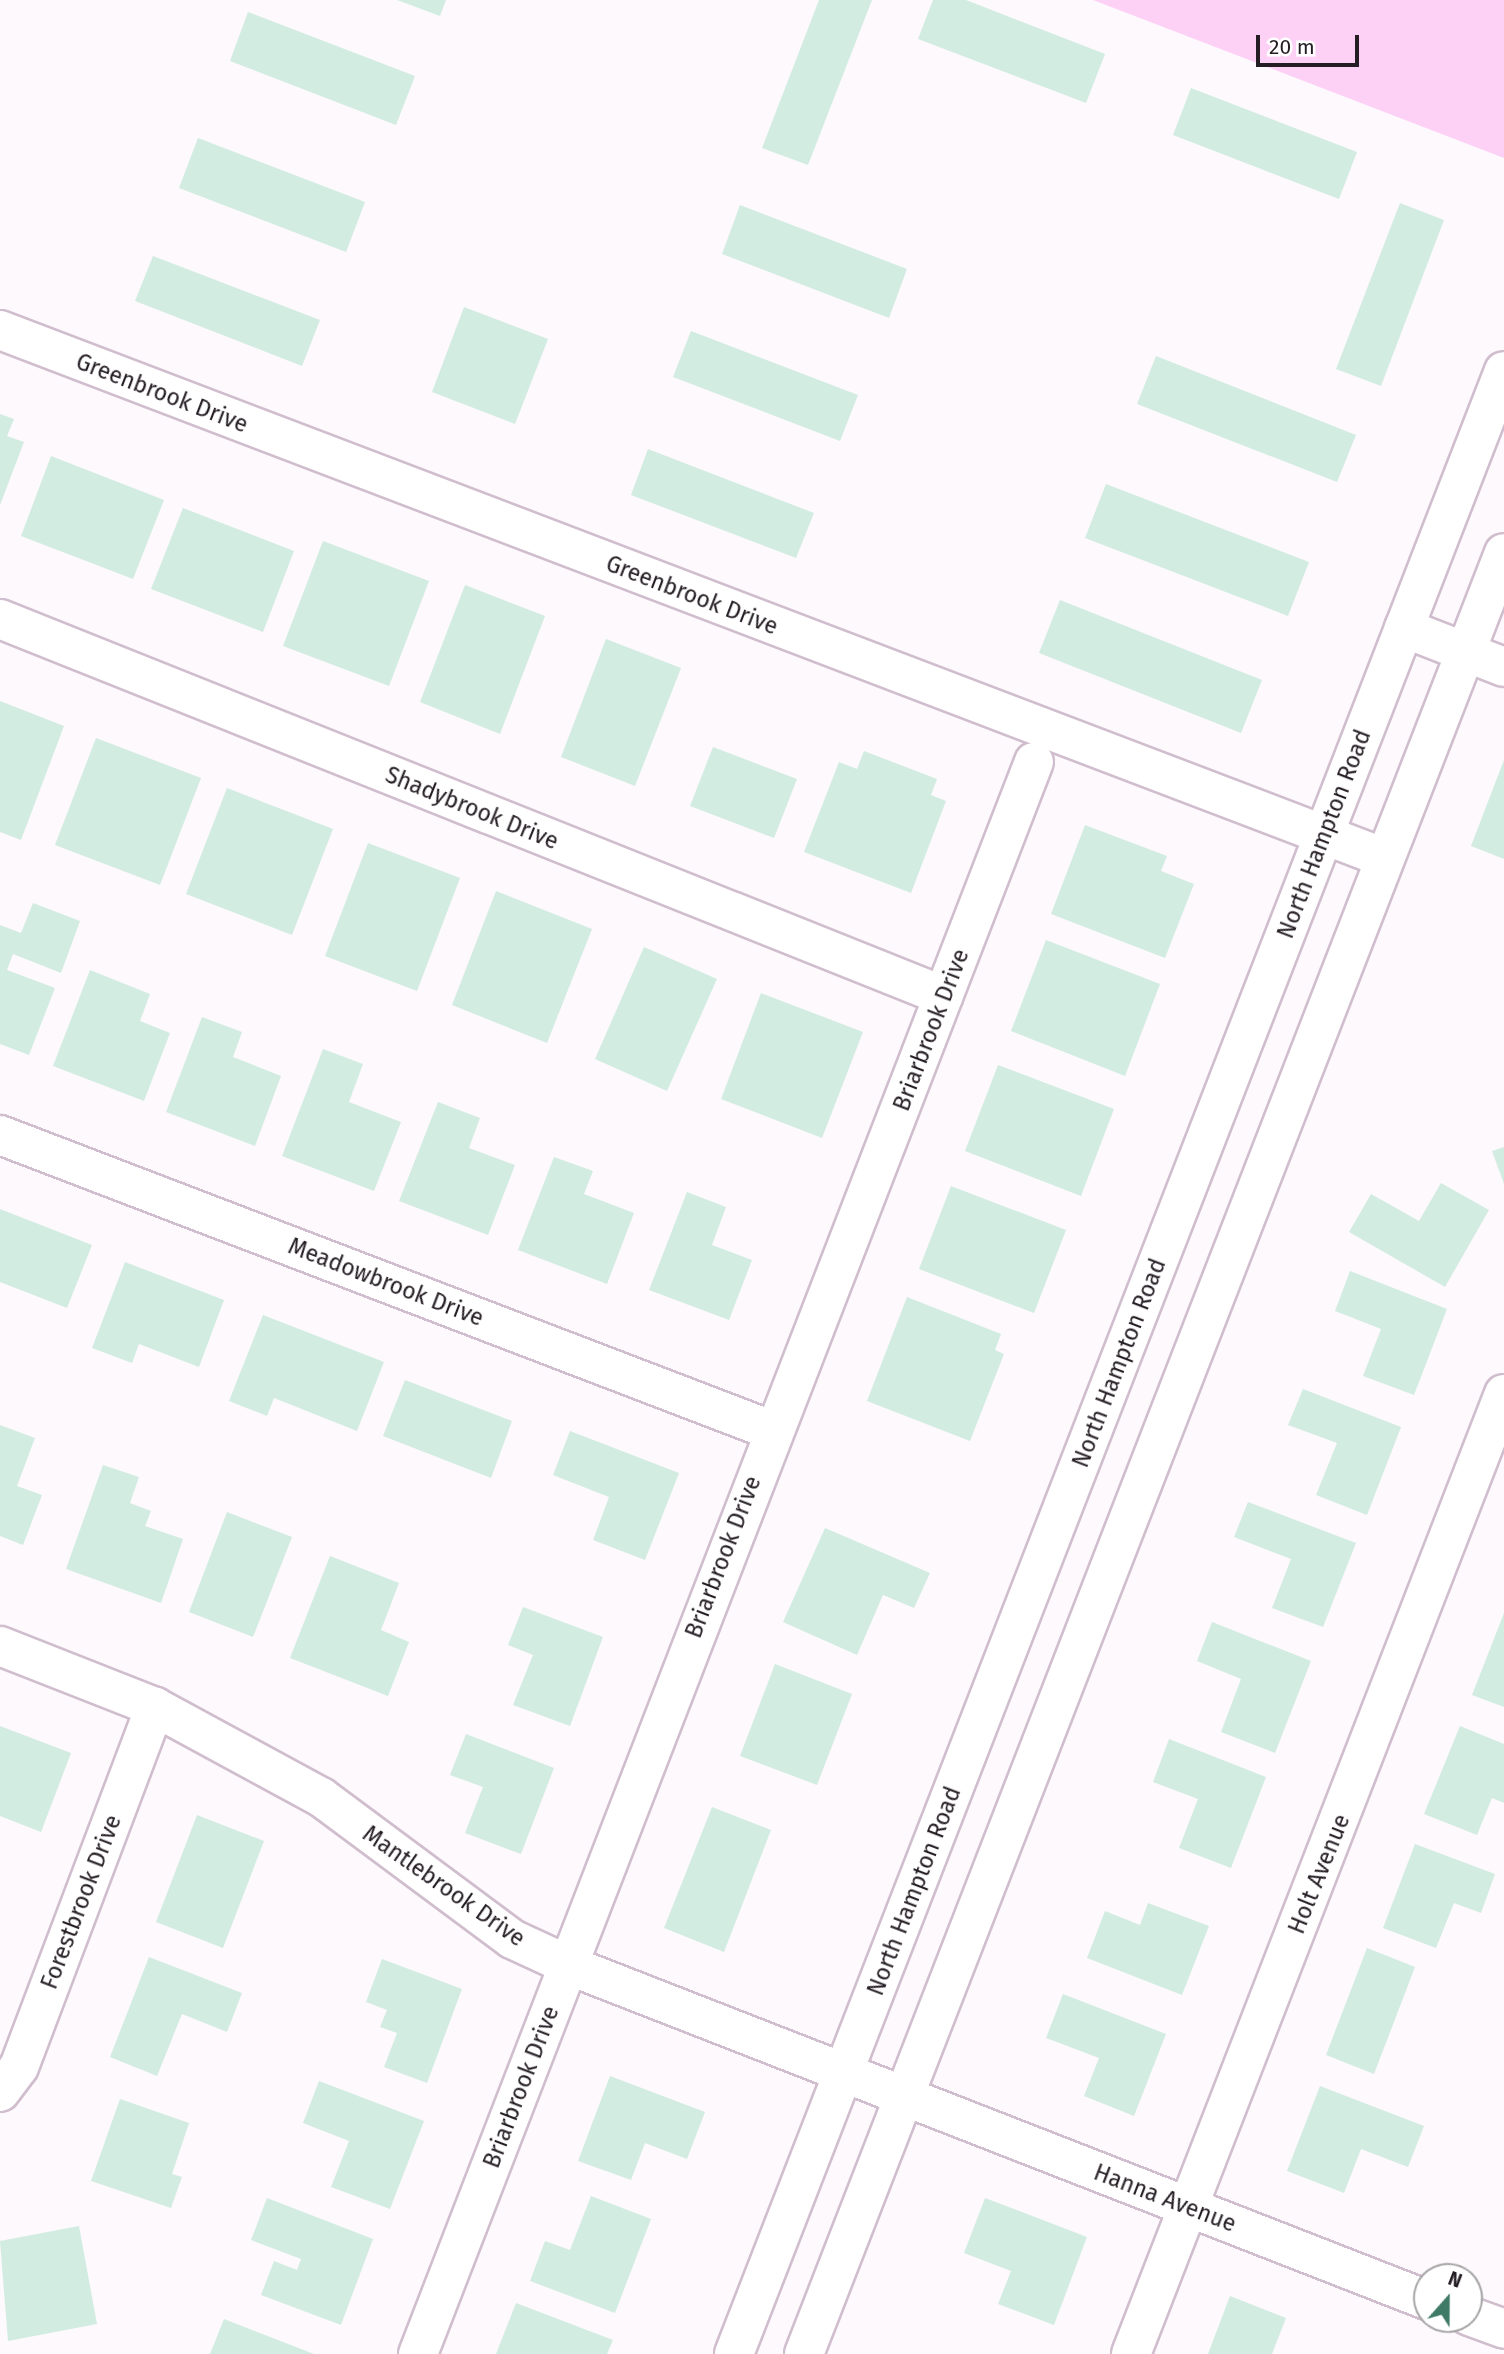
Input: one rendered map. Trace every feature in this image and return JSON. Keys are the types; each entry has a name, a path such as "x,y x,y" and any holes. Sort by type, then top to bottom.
{"street":[{"name":"Greenbrook Drive","path":"0,330 1322,839 1385,858"},
{"name":"North Hampton Road","path":"734,2354 1504,371"},
{"path":"804,2354 1504,553"},
{"name":"Shadybrook Drive","path":"0,620 944,996"},
{"path":"1404,628 1504,667"},
{"name":"Briarbrook Drive","path":"418,2354 771,1430 1034,762"},
{"name":"Meadowbrook Drive","path":"0,1135 771,1430"},
{"name":"Holt Avenue","path":"1131,2354 1504,1394"},
{"name":"Mantlebrook Drive","path":"0,1646 155,1707 320,1797 512,1939 568,1965 903,2096"},
{"name":"Forestbrook Drive","path":"0,2092 19,2067 155,1707"},
{"name":"Hanna Avenue","path":"903,2096 1413,2295"},
{"path":"1483,2321 1504,2329"}],"shaded area":[{"path":"1093,0 1504,0 1504,158"}],"building":[{"path":"397,0 446,0 440,16"},
{"path":"819,0 872,0 808,165 762,148"},
{"path":"933,0 966,0 1105,54 1086,103 918,39"},
{"path":"248,12 415,76 396,125 230,61"},
{"path":"1191,88 1357,152 1339,199 1173,135"},
{"path":"198,138 365,202 346,252 179,188"},
{"path":"1400,203 1444,220 1381,386 1336,369"},
{"path":"740,205 907,269 889,318 722,254"},
{"path":"153,256 320,320 302,366 135,301"},
{"path":"464,307 548,339 515,424 432,392"},
{"path":"691,331 858,395 840,441 673,377"},
{"path":"1156,356 1356,435 1337,482 1137,404"},
{"path":"0,414 14,419 7,436 24,442 0,505"},
{"path":"648,449 814,513 796,558 631,495"},
{"path":"51,456 164,500 133,579 21,536"},
{"path":"1106,484 1309,562 1288,616 1085,538"},
{"path":"183,508 294,551 263,632 151,589"},
{"path":"323,541 429,581 389,686 283,646"},
{"path":"465,585 545,616 500,734 420,702"},
{"path":"1060,600 1262,680 1241,733 1039,653"},
{"path":"606,639 681,668 635,786 561,757"},
{"path":"0,701 64,726 21,840 0,832"},
{"path":"96,738 201,778 160,885 55,845"},
{"path":"713,747 797,779 774,838 690,806"},
{"path":"864,751 937,779 931,795 946,801 911,893 804,852 839,762 857,769"},
{"path":"1504,760 1504,859 1471,846"},
{"path":"227,788 333,829 292,935 186,894"},
{"path":"1085,825 1167,856 1161,871 1194,884 1165,958 1051,914"},
{"path":"368,843 460,878 417,991 325,956"},
{"path":"496,891 592,929 547,1043 452,1005"},
{"path":"33,903 80,921 61,973 13,954 7,970 55,988 29,1055 0,1044 0,925 21,933"},
{"path":"1046,940 1160,984 1125,1076 1011,1031"},
{"path":"644,947 717,979 667,1091 595,1059"},
{"path":"90,970 150,994 140,1021 170,1033 144,1101 53,1066"},
{"path":"761,993 863,1032 822,1138 721,1099"},
{"path":"202,1017 242,1032 233,1057 281,1076 255,1146 166,1112"},
{"path":"323,1049 363,1064 349,1102 401,1122 374,1191 282,1156"},
{"path":"998,1065 1114,1109 1081,1196 965,1151"},
{"path":"438,1102 480,1118 469,1148 515,1165 488,1235 399,1201"},
{"path":"1504,1147 1504,1184 1492,1151"},
{"path":"554,1157 593,1171 584,1194 634,1213 607,1284 518,1250"},
{"path":"1441,1183 1489,1210 1445,1287 1349,1232 1371,1194 1419,1221"},
{"path":"951,1186 1066,1230 1034,1313 919,1269"},
{"path":"687,1192 726,1207 712,1245 752,1260 729,1320 649,1290"},
{"path":"0,1209 92,1245 67,1308 0,1282"},
{"path":"125,1262 224,1300 199,1367 139,1344 132,1363 92,1348"},
{"path":"1350,1271 1447,1309 1414,1395 1363,1376 1381,1329 1335,1311"},
{"path":"907,1297 1001,1334 995,1350 1004,1354 970,1441 867,1401"},
{"path":"263,1315 384,1362 357,1431 274,1398 267,1416 229,1401"},
{"path":"405,1380 512,1421 491,1478 383,1436"},
{"path":"1303,1389 1401,1427 1367,1515 1316,1495 1337,1443 1288,1425"},
{"path":"0,1425 35,1438 17,1486 42,1495 23,1545 0,1536"},
{"path":"570,1431 679,1473 645,1560 593,1540 609,1497 553,1475"},
{"path":"103,1465 139,1477 130,1503 151,1511 145,1526 183,1539 161,1603 66,1569"},
{"path":"1248,1502 1356,1543 1323,1627 1272,1608 1291,1559 1234,1537"},
{"path":"227,1512 292,1537 253,1637 189,1612"},
{"path":"825,1528 930,1573 914,1608 883,1595 857,1655 783,1622"},
{"path":"330,1556 399,1583 381,1630 409,1642 388,1696 290,1658"},
{"path":"523,1607 603,1637 570,1726 513,1705 533,1655 508,1645"},
{"path":"1504,1613 1504,1707 1472,1695"},
{"path":"1212,1622 1311,1661 1275,1753 1221,1732 1241,1679 1197,1661"},
{"path":"775,1664 852,1694 817,1785 740,1756"},
{"path":"0,1726 71,1753 41,1832 0,1816"},
{"path":"1460,1726 1504,1744 1504,1803 1492,1798 1477,1835 1424,1814"},
{"path":"466,1734 554,1768 521,1854 465,1833 483,1787 450,1775"},
{"path":"1169,1739 1266,1777 1231,1868 1179,1848 1198,1799 1153,1782"},
{"path":"712,1807 771,1830 724,1952 664,1928"},
{"path":"197,1815 264,1841 223,1948 156,1922"},
{"path":"1415,1844 1495,1874 1481,1913 1454,1903 1436,1948 1383,1928"},
{"path":"1148,1903 1209,1926 1182,1995 1087,1958 1105,1911 1140,1925"},
{"path":"1367,1948 1415,1967 1374,2074 1326,2055"},
{"path":"149,1957 242,1993 227,2032 182,2014 157,2076 110,2057"},
{"path":"382,1959 462,1989 427,2083 384,2067 397,2033 380,2027 387,2010 366,2002"},
{"path":"1063,1994 1166,2034 1134,2116 1084,2096 1099,2058 1046,2038"},
{"path":"610,2076 705,2112 687,2159 645,2143 631,2180 578,2161"},
{"path":"319,2081 424,2121 390,2209 331,2187 349,2141 303,2123"},
{"path":"1320,2086 1424,2126 1408,2167 1361,2149 1344,2193 1287,2171"},
{"path":"120,2099 189,2123 172,2174 182,2177 171,2208 91,2181"},
{"path":"591,2196 651,2219 615,2313 530,2281 545,2241 570,2250"},
{"path":"267,2198 373,2239 341,2325 261,2295 274,2261 297,2270 301,2259 251,2240"},
{"path":"985,2198 1087,2237 1054,2325 998,2304 1011,2271 964,2253"},
{"path":"79,2226 97,2324 8,2341 0,2241"},
{"path":"1230,2296 1286,2318 1272,2354 1208,2354"},
{"path":"516,2303 613,2340 607,2354 496,2354"},
{"path":"224,2319 314,2354 210,2354"}]}
